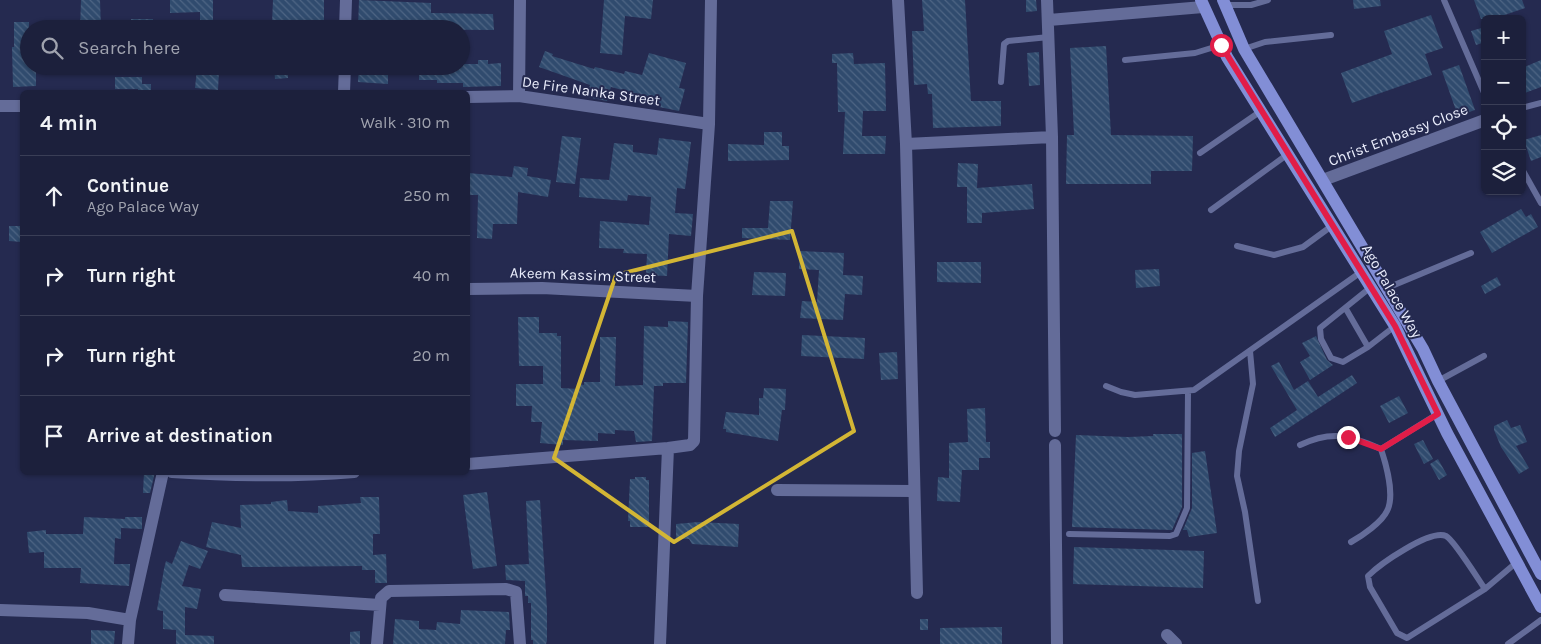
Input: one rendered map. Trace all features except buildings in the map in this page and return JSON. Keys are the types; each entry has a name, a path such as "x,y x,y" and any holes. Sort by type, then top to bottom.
{"main road":[{"name":"Ago Palace Way","path":"1202,3 1221,45 1288,154 1334,224 1395,326 1438,414 1541,607"},
{"name":"Ago Palace Way","path":"1224,3 1244,49 1423,349 1438,381 1541,574"}],"street":[{"path":"345,20 346,0"},
{"path":"519,96 520,0"},
{"path":"470,464 668,448 690,445 694,441 697,296 709,124 711,0"},
{"path":"898,0 906,144 913,491 917,593"},
{"path":"1047,0 1050,38 1052,137 1055,431"},
{"path":"1049,20 1202,3"},
{"path":"344,90 345,75"},
{"name":"De Fire Nanka Street","path":"470,98 519,96 709,124"},
{"path":"0,106 20,106"},
{"name":"Christ Embassy Close","path":"1323,180 1481,121"},
{"path":"906,144 1052,137"},
{"name":"Akeem Kassim Street","path":"470,289 542,288 697,296"},
{"path":"1055,445 1057,644"},
{"path":"660,644 668,448"},
{"path":"128,644 130,620 162,475"},
{"path":"206,475 322,475"},
{"path":"776,490 913,491"},
{"path":"377,644 381,598 389,591 506,589 516,592 520,644"},
{"path":"225,595 380,604"},
{"path":"0,610 88,613 130,620"}],"lane":[{"path":"1224,3 1251,5 1268,0"},
{"path":"1444,0 1481,86"},
{"path":"1244,49 1265,42 1330,35"},
{"path":"1001,82 1004,44 1008,41 1050,38"},
{"path":"1125,60 1195,53 1221,45"},
{"path":"1526,107 1541,103"},
{"path":"1200,153 1261,111"},
{"path":"1211,210 1288,154"},
{"path":"1526,176 1541,203"},
{"path":"1237,246 1274,255 1303,247 1334,224"},
{"path":"1387,288 1471,253"},
{"path":"1106,386 1120,392 1135,395 1188,392 1202,386 1362,271"},
{"path":"1372,286 1346,309 1320,328 1320,339 1331,358 1343,362 1368,347 1395,326"},
{"path":"1346,309 1368,347"},
{"path":"1250,352 1253,384 1239,451 1237,476 1245,512 1258,601"},
{"path":"1438,381 1484,356"},
{"path":"1069,534 1170,536 1176,534 1187,508 1188,392"},
{"path":"1381,449 1438,414"},
{"path":"1300,445 1316,437 1330,434 1348,437 1381,449 1388,468 1390,496 1388,512 1365,534 1351,542"},
{"path":"1485,589 1451,540 1438,535 1418,543 1378,567 1368,576 1370,587 1397,633 1407,638 1485,589 1517,562"},
{"path":"1508,644 1541,620"}],"highlighted area":[{"path":"792,231 854,431 674,542 554,458 616,275"}],"route":[{"path":"1221,45 1334,224 1395,326 1438,414 1381,449 1369,443 1348,437"}]}
